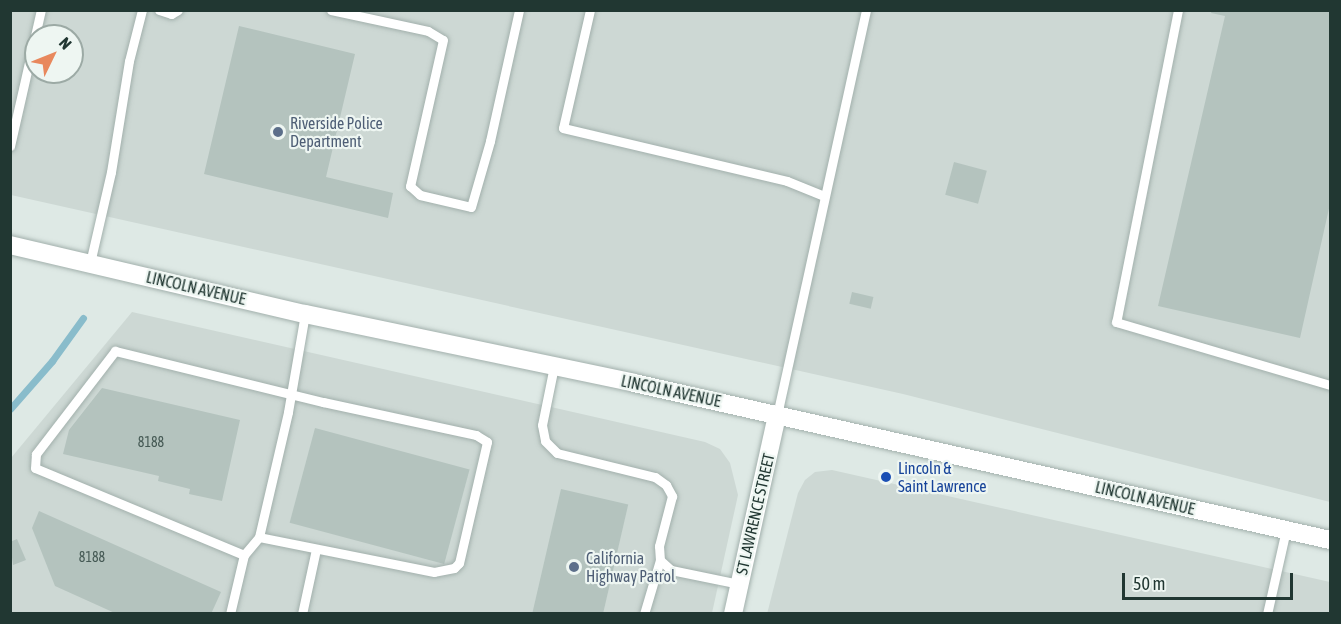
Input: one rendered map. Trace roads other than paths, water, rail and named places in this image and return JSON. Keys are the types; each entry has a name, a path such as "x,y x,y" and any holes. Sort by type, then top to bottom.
{"street":[{"name":"LINCOLN AVENUE","path":"10,245 305,314 777,415 1330,540"},
{"name":"ST LAWRENCE STREET","path":"733,614 777,415"}],"lane":[{"path":"10,146 41,10"},
{"path":"90,263 111,172 129,61 142,10"},
{"path":"159,10 171,14 177,10"},
{"path":"331,10 429,31 443,40 410,186 420,195 471,207 490,141 519,10"},
{"path":"590,10 562,128 787,181 824,196"},
{"path":"777,415 866,10"},
{"path":"1178,10 1116,322 1330,385"},
{"path":"230,614 244,555 259,537 291,393 305,314"},
{"path":"244,555 35,468 36,454 115,351 476,435 487,442 459,563 454,568 434,572 259,537"},
{"path":"554,366 542,425 545,441 557,453 656,477 666,485 672,496 659,546 660,560 644,614"},
{"path":"1267,614 1286,530"},
{"path":"302,614 316,549"},
{"path":"660,560 671,570 739,584"}],"waterway":[{"path":"10,409 52,361 83,318"}],"place":[{"name":"Riverside Police Department","path":"278,132"},
{"name":"Lincoln & Saint Lawrence","path":"886,477"},
{"name":"California Highway Patrol","path":"574,567"}]}
